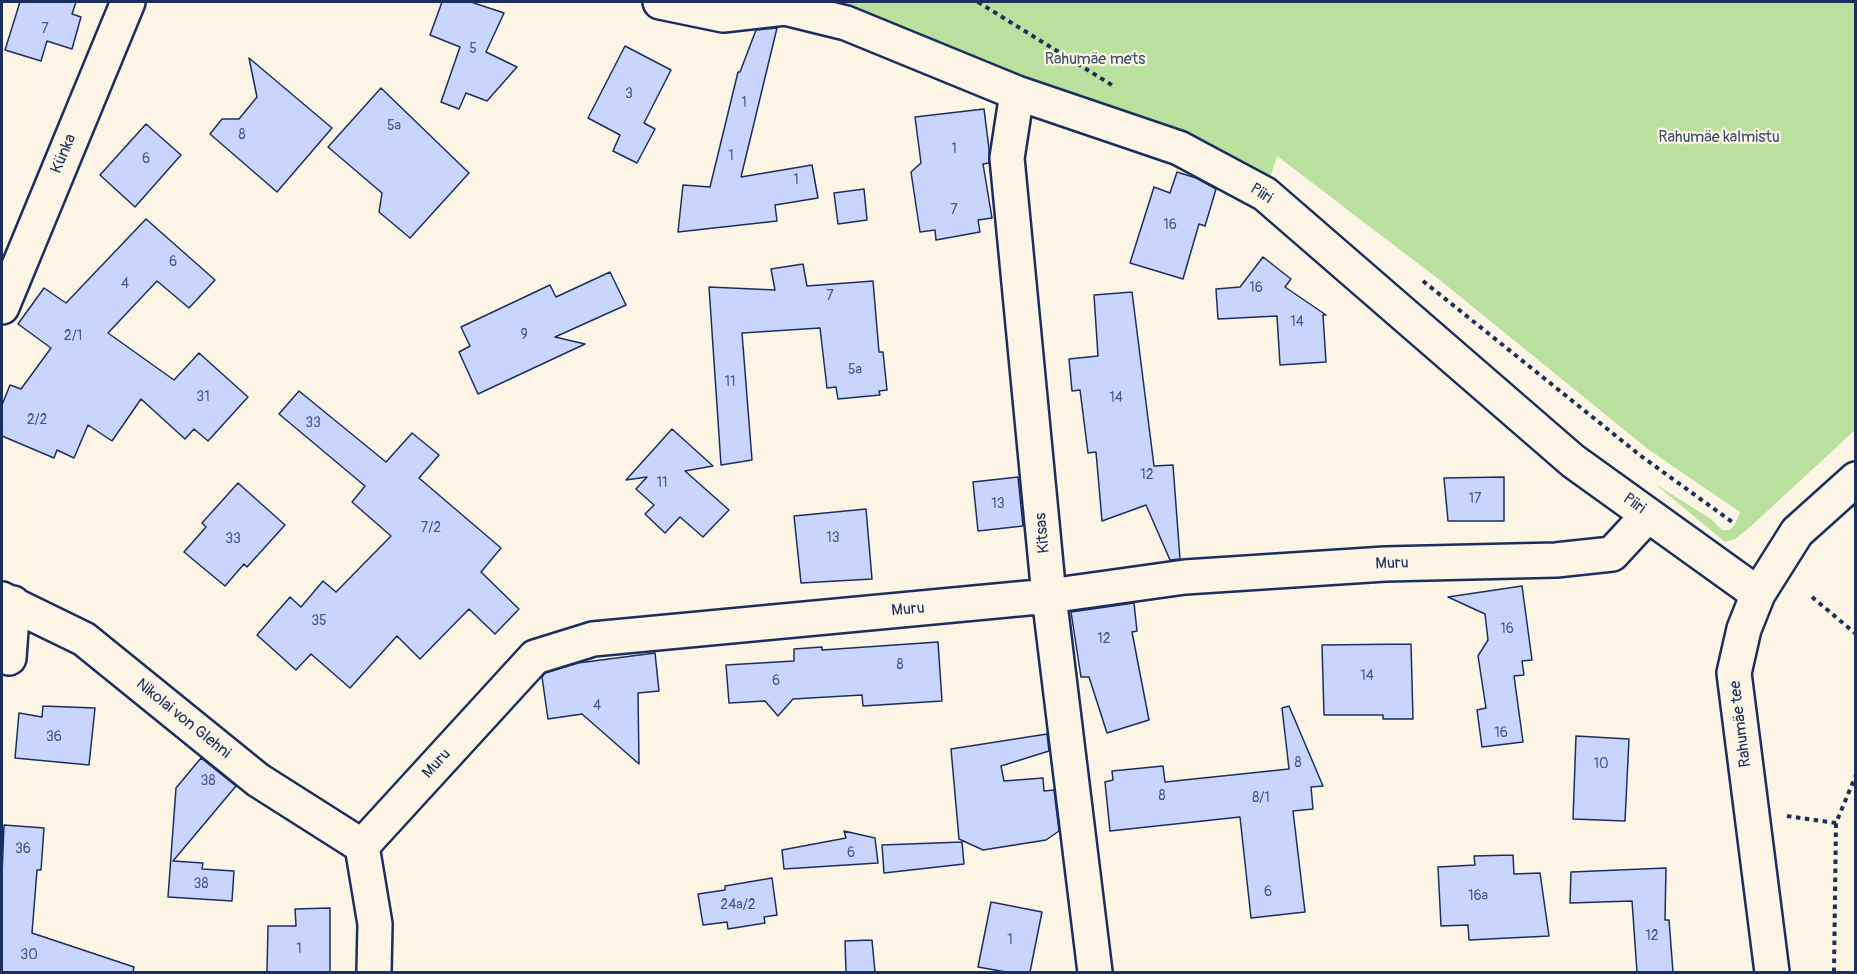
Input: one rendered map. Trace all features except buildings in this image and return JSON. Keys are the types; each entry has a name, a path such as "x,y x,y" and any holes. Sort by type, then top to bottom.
{"street":[{"name":"Künka","path":"2,307 9,266 128,2"},
{"name":"Piiri","path":"660,2 723,15 785,8 846,23 1017,93 1179,148 1264,194 1573,461 1758,594"},
{"name":"Kitsas","path":"1017,93 1007,158 1049,596 1095,972"},
{"name":"Rahumäe tee","path":"1772,972 1734,673 1744,629 1758,594 1797,532 1856,479"},
{"name":"Muru","path":"362,846 535,657 594,639 1049,596 1185,577 1385,564 1556,560 1612,554 1648,515"},
{"name":"Nikolai von Glehni","path":"7,601 84,639 258,780 362,846"},
{"path":"7,601 9,658"},
{"path":"362,846 375,924 374,972"}],"path":[{"path":"1641,456 1735,524"},
{"path":"1812,597 1856,634"},
{"path":"1834,972 1836,823 1856,775"},
{"path":"1785,815 1836,823"}],"green space":[{"path":"660,2 1855,2 1855,430 1749,528 1735,539 1725,542 1655,484 1711,519 1722,530 1730,530 1740,512 1649,450 1441,281 1277,156 1265,194 846,23"}],"park label":[{"name":"Rahumäe mets","path":"1095,60"},
{"name":"Rahumäe kalmistu","path":"1719,138"}]}
